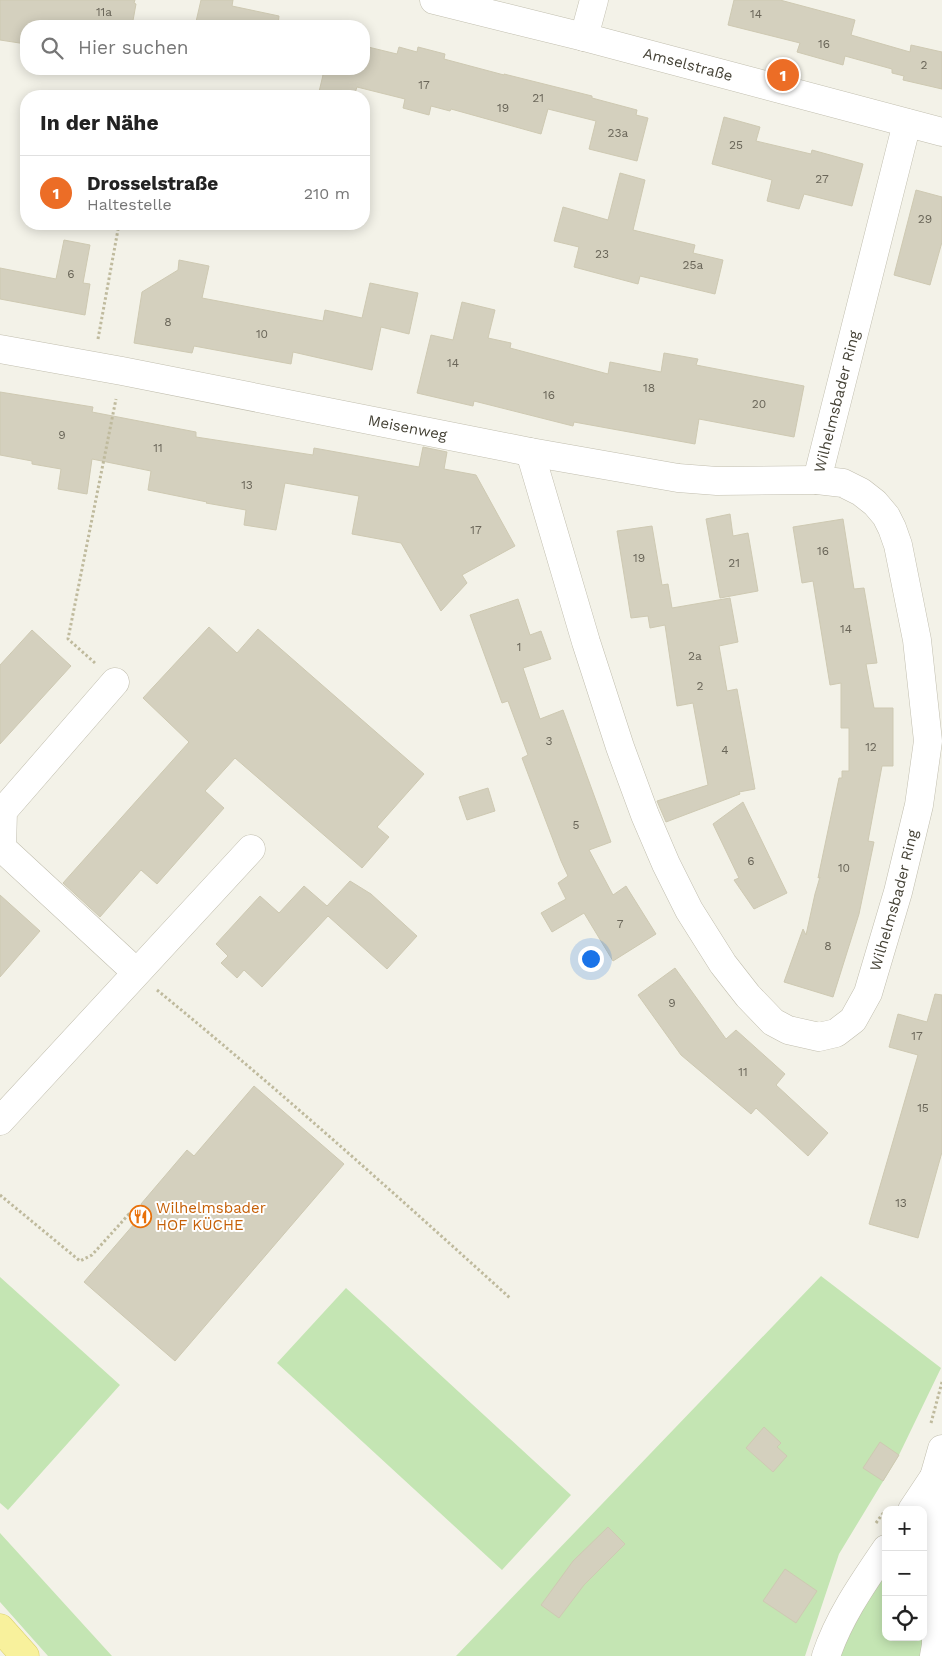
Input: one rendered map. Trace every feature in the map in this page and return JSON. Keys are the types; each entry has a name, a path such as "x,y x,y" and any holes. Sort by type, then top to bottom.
{"main road":[{"path":"0,1628 25,1656"}],"street":[{"name":"Amselstraße","path":"434,0 584,37 942,132"},
{"path":"584,37 594,0"},
{"name":"Wilhelmsbader Ring","path":"530,452 586,642 620,747 645,815 666,864 689,910 718,956 748,996 773,1022 788,1030 819,1037 836,1033 853,1020 868,993 898,892 919,805 928,741 917,640 898,545 892,528 886,516 875,503 861,492 843,483 817,480 907,123"},
{"name":"Meisenweg","path":"0,349 122,371 530,452 678,478 717,481 817,480"},
{"path":"115,682 3,811 2,848 136,972"},
{"path":"0,1121 251,849"},
{"path":"934,1656 936,1645 934,1477 936,1438"},
{"path":"902,1506 934,1477"},
{"path":"826,1656 833,1634 862,1583 878,1539"}],"path":[{"path":"93,366 118,230"},
{"path":"115,682 68,639 122,371"},
{"path":"136,972 235,1053 510,1298"},
{"path":"0,1195 80,1261 92,1255 128,1214 140,1217"},
{"path":"936,1438 942,1382"}],"green space":[{"path":"821,1276 941,1368 899,1455 839,1554 805,1656 456,1656"},
{"path":"0,1277 120,1385 8,1510 0,1503"},
{"path":"346,1288 571,1495 502,1570 277,1363"},
{"path":"0,1533 112,1656 48,1656 0,1602"},
{"path":"882,1578 882,1641 923,1641 923,1656 834,1656"}],"building":[{"path":"0,0 135,0 133,20 20,20 20,43 0,40"},
{"path":"201,0 233,0 232,6 279,16 279,20 196,20"},
{"path":"734,0 780,0 855,20 851,35 910,52 911,45 942,52 942,89 903,80 904,76 892,73 892,69 845,56 843,65 797,52 800,43 728,25"},
{"path":"370,47 397,54 399,47 417,52 418,47 445,54 444,59 592,96 592,98 637,110 636,115 648,118 637,161 589,149 596,121 548,109 541,134 451,109 450,111 431,106 429,115 403,108 405,99 357,87 356,90 319,90 323,75 370,75"},
{"path":"724,117 760,127 756,141 811,154 812,150 863,164 852,206 804,194 799,209 767,201 772,180 712,164"},
{"path":"620,173 645,180 633,230 695,245 693,253 723,260 715,294 640,276 638,284 574,267 579,247 554,241 563,207 608,220"},
{"path":"916,190 942,197 942,242 930,285 894,275"},
{"path":"64,240 90,245 83,283 90,284 85,315 0,299 0,268 56,279"},
{"path":"179,260 209,266 202,298 323,321 325,310 362,318 370,283 418,293 409,334 381,327 372,370 293,352 291,364 194,346 192,353 134,343 142,292 178,270"},
{"path":"462,302 495,310 488,338 511,343 510,348 608,374 610,362 661,372 664,353 698,359 696,365 804,386 794,437 699,419 695,444 574,422 573,426 474,401 473,406 417,393 431,335 453,340"},
{"path":"0,392 93,407 92,412 196,432 196,437 313,455 314,448 419,467 423,447 447,452 444,469 476,475 515,546 462,575 467,583 441,611 401,543 352,534 359,496 285,483 276,530 244,525 246,510 148,490 151,471 92,459 87,494 58,489 61,469 32,464 32,461 0,455"},
{"path":"730,514 733,536 748,533 758,591 720,598 706,519"},
{"path":"843,519 854,589 864,588 877,663 866,664 874,708 893,708 893,766 882,766 868,841 874,842 859,914 833,997 784,982 803,929 806,935 820,877 818,878 839,778 842,778 842,771 849,771 849,728 841,728 841,683 830,685 813,581 802,583 793,527"},
{"path":"652,526 662,585 668,584 672,608 730,598 738,642 719,646 727,691 737,689 755,789 739,792 740,794 666,822 657,801 708,785 693,703 677,706 665,625 650,628 648,616 631,618 617,531"},
{"path":"518,599 530,635 541,631 551,659 523,668 540,719 563,710 611,842 589,850 613,895 626,886 656,934 613,961 584,913 552,932 541,913 566,899 558,883 568,876 522,758 528,755 508,701 502,703 470,615"},
{"path":"209,627 237,653 258,629 424,774 377,827 389,837 362,868 235,758 205,791 224,808 157,884 141,870 100,917 63,883 189,742 143,698"},
{"path":"32,630 71,666 0,744 0,665"},
{"path":"488,788 495,811 467,820 459,797"},
{"path":"743,802 787,893 754,909 734,880 739,878 713,824"},
{"path":"350,881 371,894 417,936 387,969 328,916 262,987 244,970 237,978 221,963 228,956 216,944 260,896 279,913 304,886 327,906"},
{"path":"0,895 40,931 0,977"},
{"path":"675,968 726,1039 736,1030 785,1074 776,1085 828,1133 808,1156 756,1108 751,1114 681,1055 638,995"},
{"path":"935,994 942,995 942,1152 918,1238 869,1224 918,1055 889,1047 898,1014 927,1022"},
{"path":"254,1086 344,1164 175,1361 84,1282 147,1209 141,1204 187,1150 194,1156"},
{"path":"764,1427 781,1443 777,1447 787,1456 773,1472 746,1448"},
{"path":"880,1442 899,1455 883,1481 863,1468"},
{"path":"608,1527 625,1544 584,1585 559,1618 541,1605 573,1561"},
{"path":"785,1569 817,1591 796,1623 763,1601"}],"place":[{"name":"Drosselstraße","path":"783,75"},
{"name":"Wilhelmsbader HOF KÜCHE","path":"140,1217"}]}
